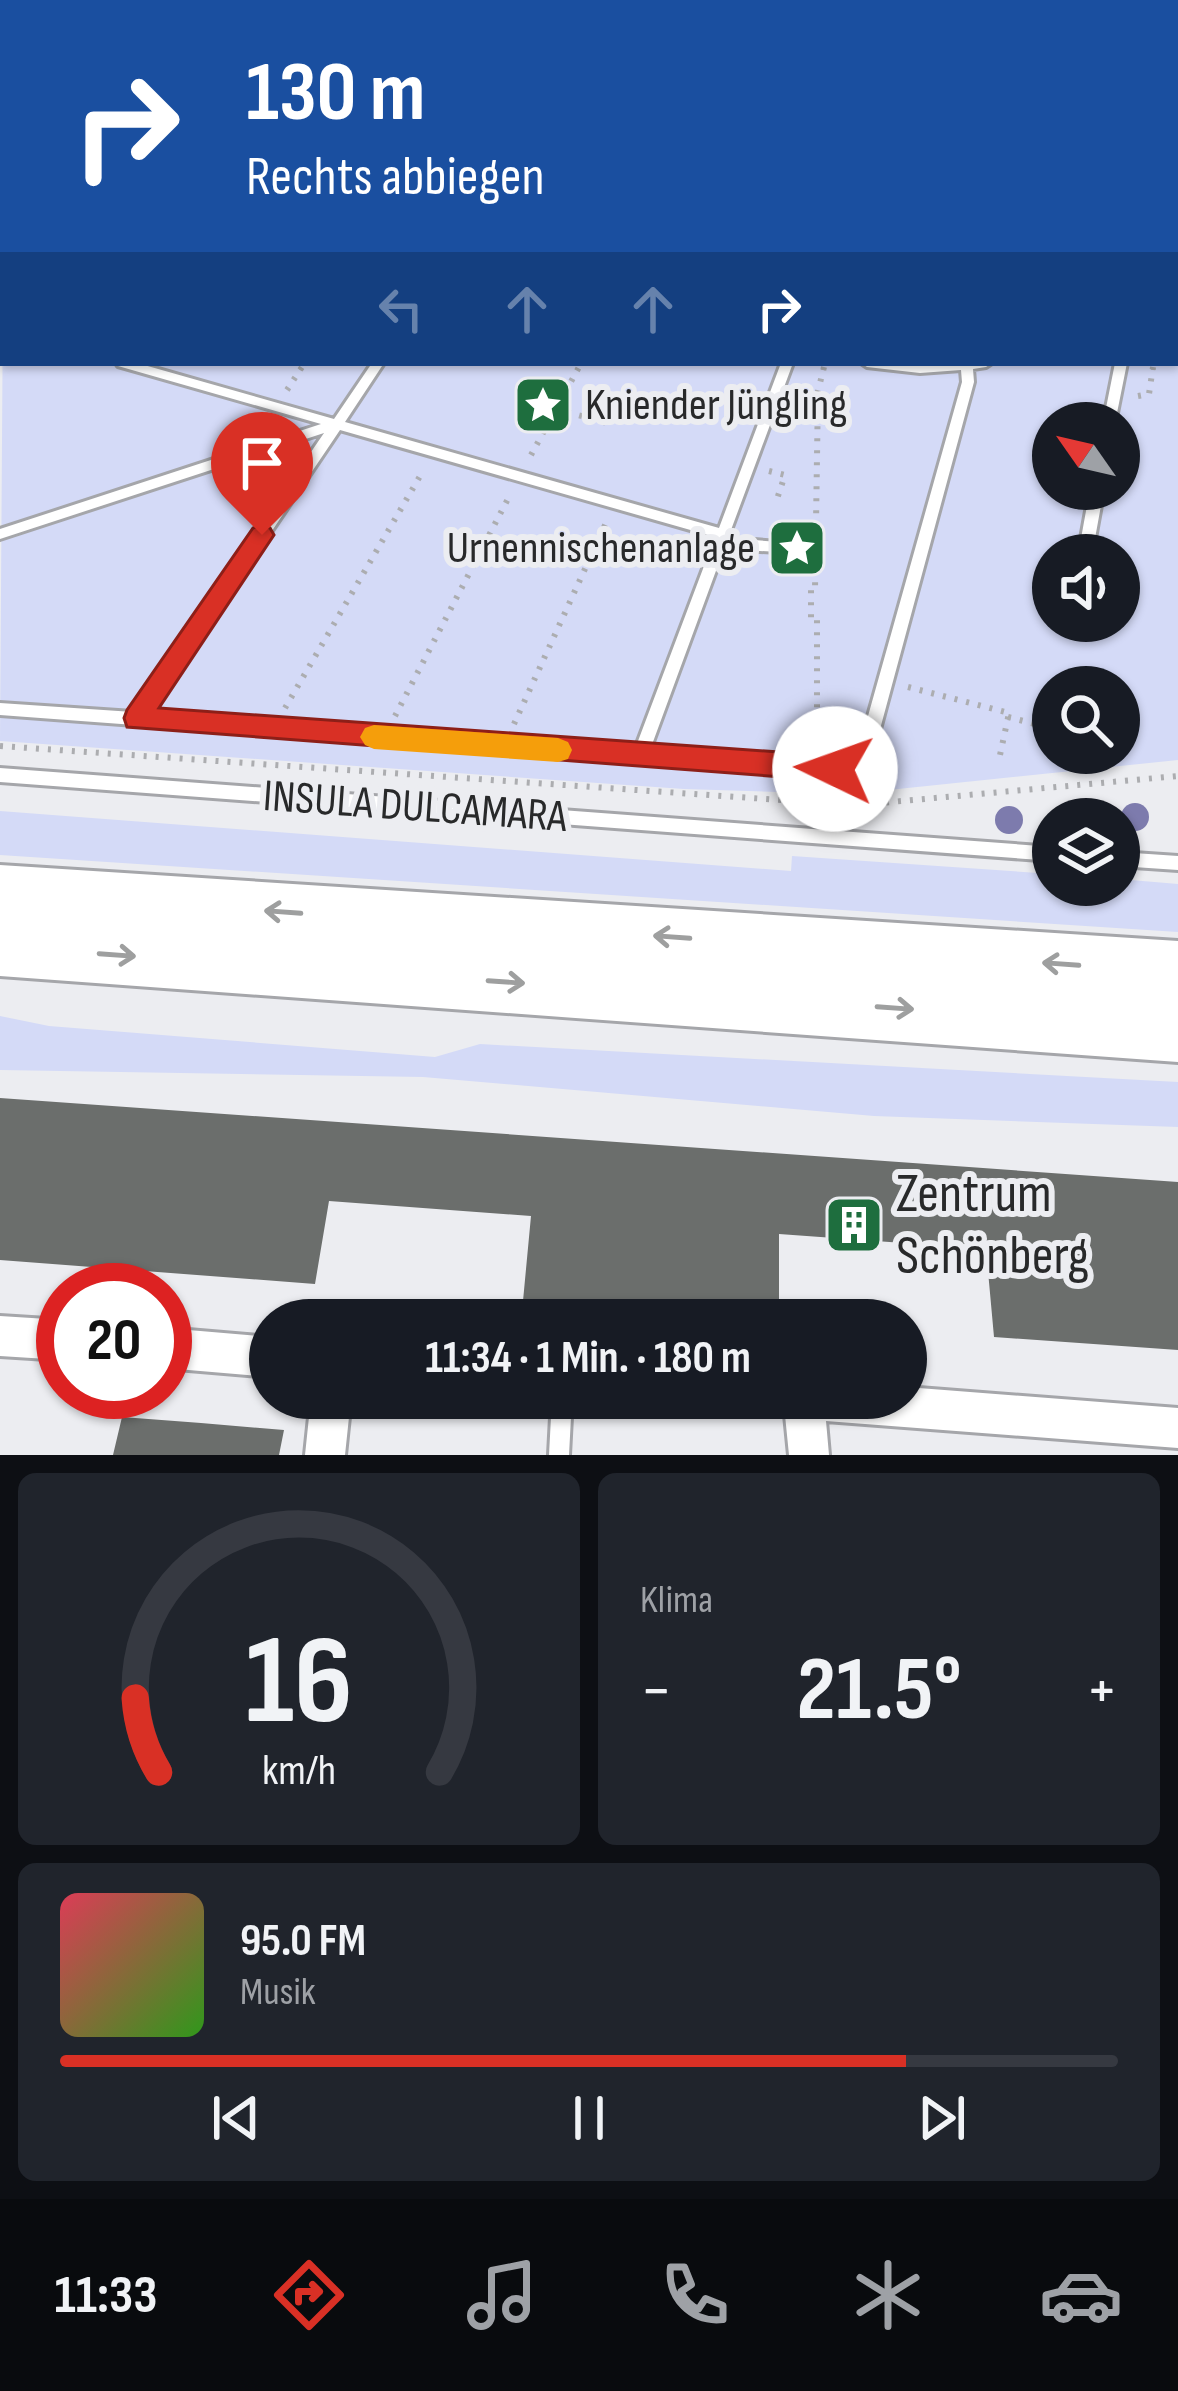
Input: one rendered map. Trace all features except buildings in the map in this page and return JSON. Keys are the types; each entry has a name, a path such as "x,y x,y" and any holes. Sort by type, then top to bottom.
{"highway":[{"path":"0,893 1178,973"},
{"path":"0,946 1178,1029"}],"street":[{"path":"0,1336 36,1338"},
{"path":"192,1350 249,1355"},
{"path":"927,1409 1178,1428"},
{"path":"325,1455 329,1419"},
{"path":"805,1419 808,1455"}],"lane":[{"path":"133,366 720,538 779,547"},
{"path":"137,718 376,366"},
{"path":"640,756 786,366"},
{"path":"942,366 972,366"},
{"path":"1113,402 1120,366"},
{"path":"0,709 835,769 862,755 873,725 968,382 967,367"},
{"path":"0,534 336,424"},
{"name":"INSULA DULCAMARA","path":"0,775 1032,852"},
{"path":"1140,860 1178,863"},
{"path":"559,1455 561,1419"}],"path":[{"path":"384,738 579,366"},
{"path":"824,366 818,391 811,619 817,619 818,720 873,725"},
{"path":"1142,397 1149,394 1154,366"},
{"path":"556,410 607,424"},
{"path":"273,728 434,452"},
{"path":"504,746 615,504"},
{"path":"885,681 1032,723"},
{"path":"994,754 1000,755 1008,716"},
{"path":"0,746 801,801 880,803 1178,776"}],"shaded area":[{"path":"3,366 1178,366 1178,760 1140,764 1140,666 1032,666 1032,774 1043,774 850,794 836,780 811,778 810,793 684,789 0,741"},
{"path":"0,811 791,871 792,856 1032,873 1032,906 1140,906 1140,881 1178,884 1178,932 0,855"},
{"path":"0,1016 49,1026 435,1057 480,1044 1178,1082 1178,1127 874,1116 423,1077 0,1070"}],"slow traffic":[{"path":"374,737 558,750"}],"place":[{"name":"Kniender Jüngling","path":"543,405"},
{"name":"Urnennischenanlage","path":"797,548"},
{"name":"Zentrum Schönberg","path":"854,1225"}],"route":[{"path":"262,535 137,718 835,769"}]}
